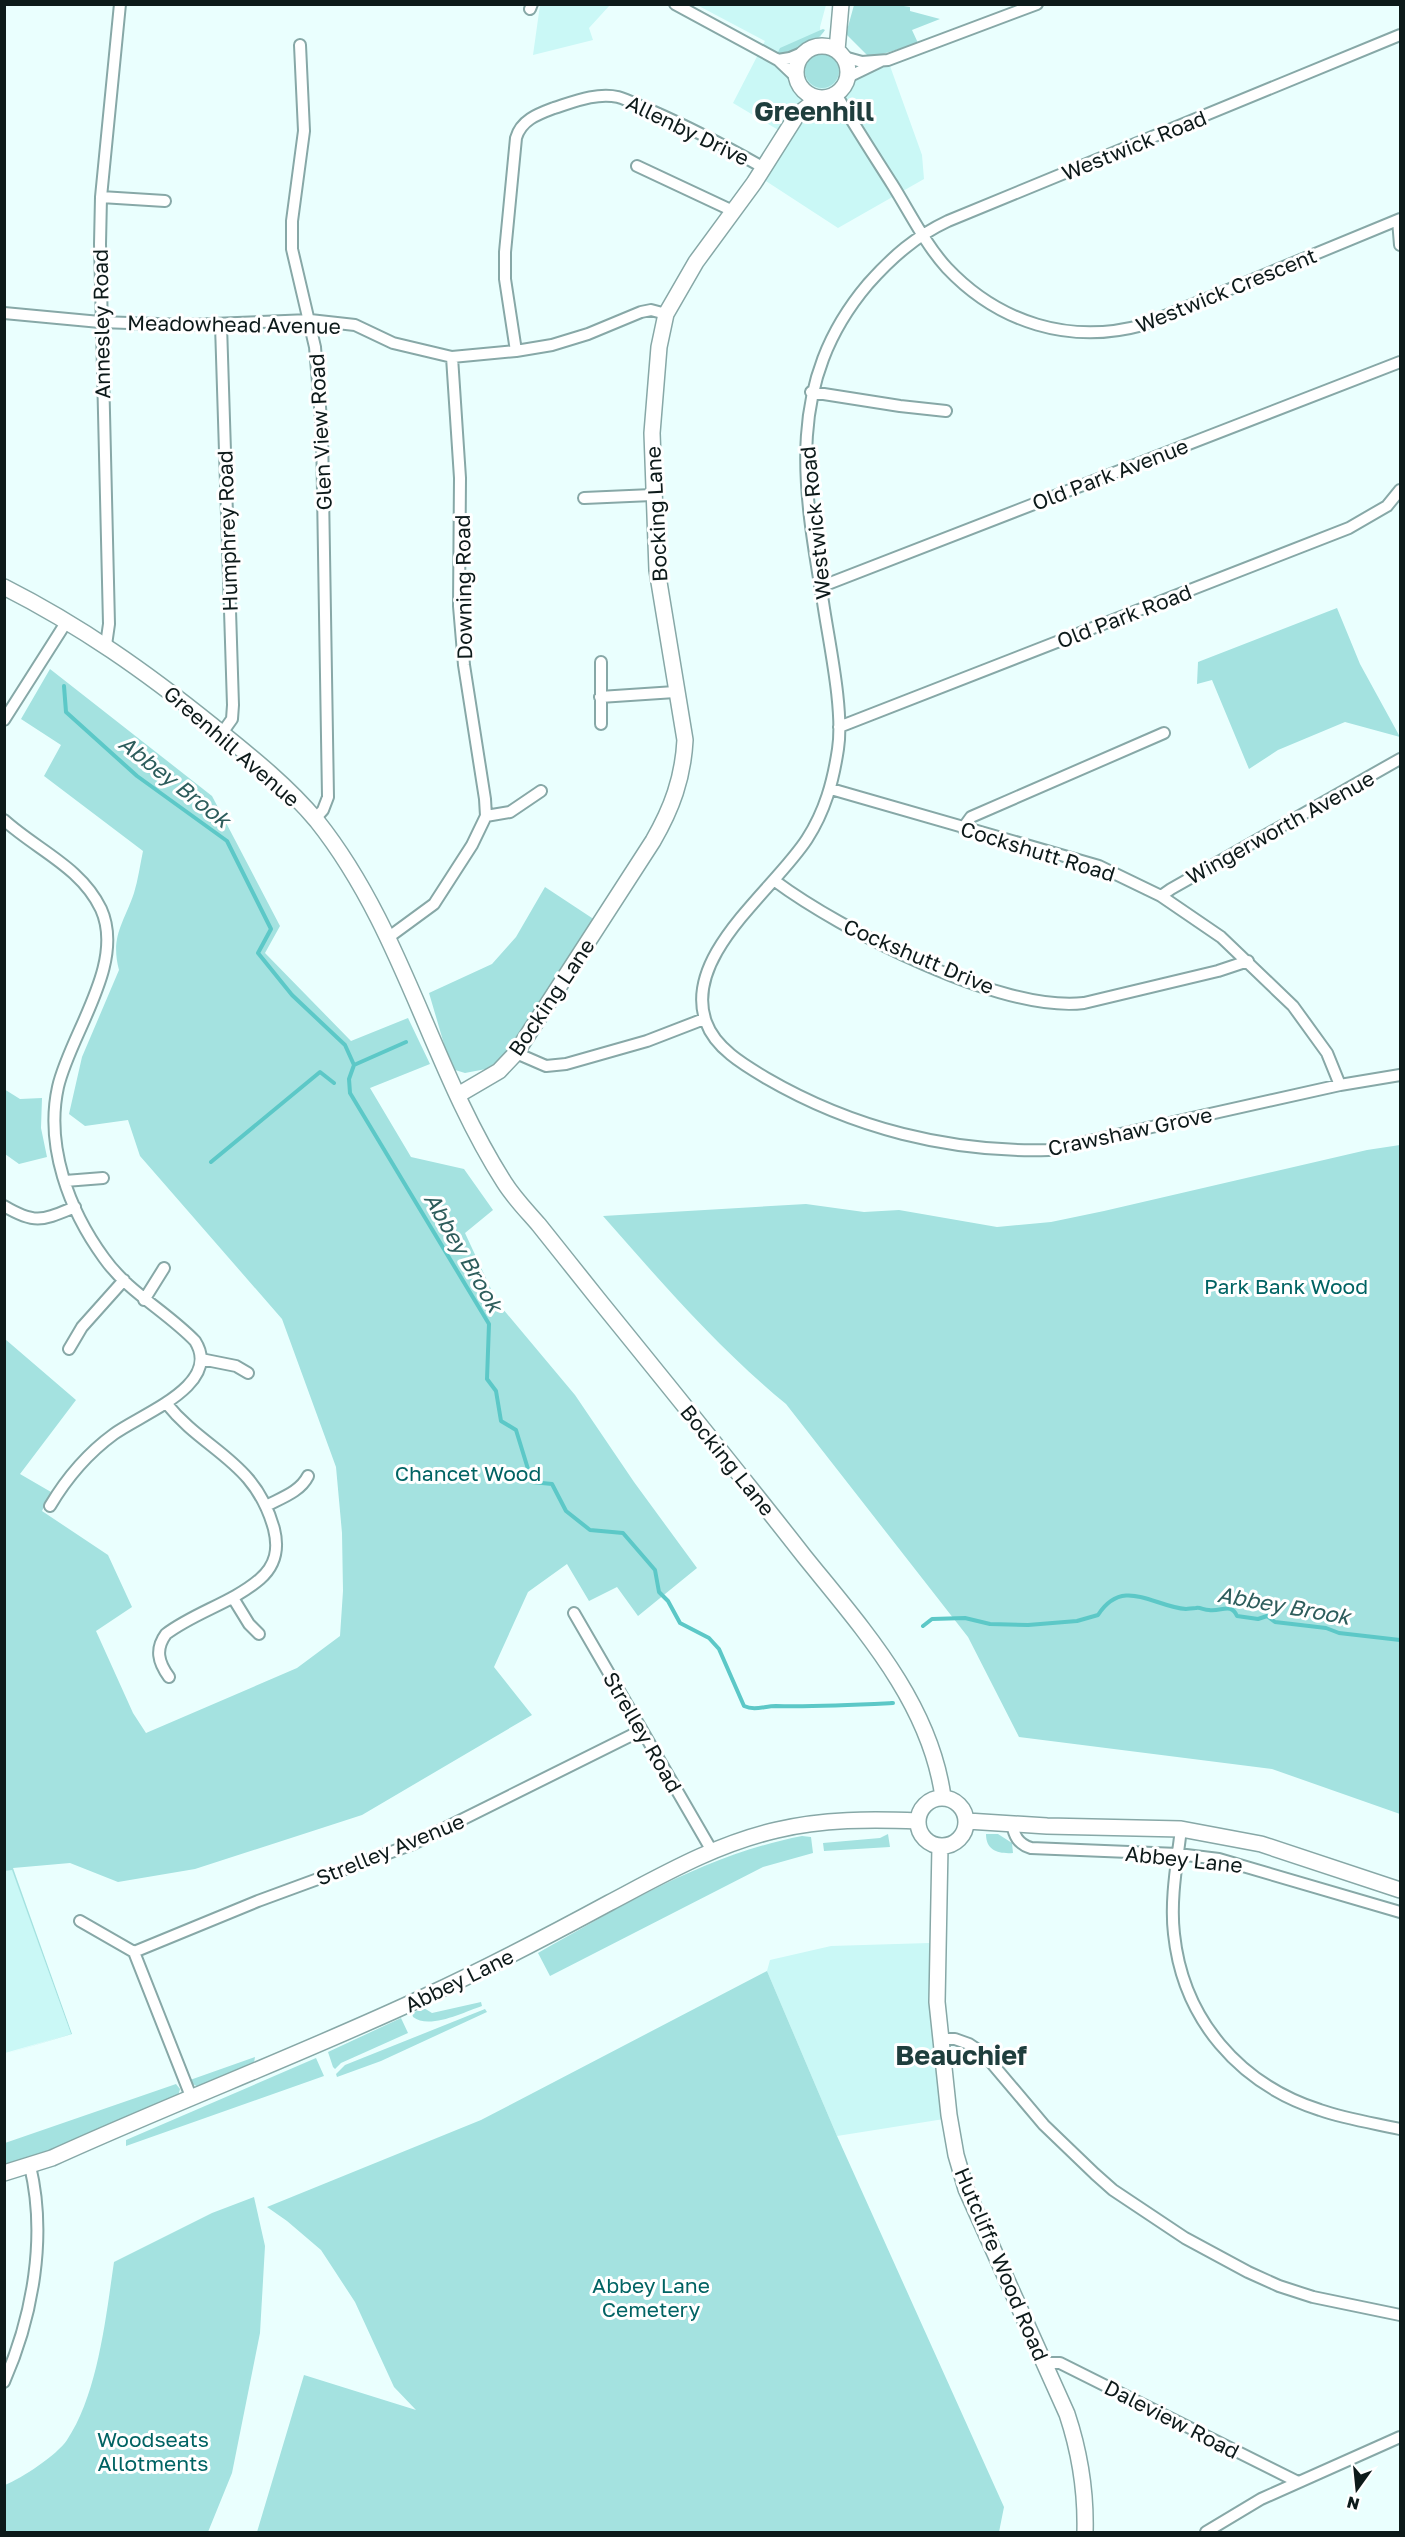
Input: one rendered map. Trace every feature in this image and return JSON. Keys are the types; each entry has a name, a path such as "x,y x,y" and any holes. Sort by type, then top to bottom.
{"street":[{"name":"Annesley Road","path":"106,645 109,624 100,322 102,197 120,4"},
{"path":"675,4 778,60 812,96 819,98 836,94 846,84 848,77 847,64 841,54 840,10"},
{"path":"848,77 881,61 920,50 1037,4"},
{"path":"798,82 797,64 826,37 840,10"},
{"name":"Westwick Road","path":"704,1019 701,992 704,974 712,957 809,836 831,789 839,728 807,485 805,452 811,392 829,345 844,317 877,274 922,233 1401,35"},
{"name":"Glen View Road","path":"300,45 303,131 292,221 292,249 315,347 322,431 328,797 323,810 315,819"},
{"path":"778,60 811,49 841,54 861,62 881,61"},
{"name":"Bocking Lane","path":"797,115 798,82"},
{"name":"Westwick Crescent","path":"836,94 922,233 946,266 963,283 1005,312 1052,329 1101,334 1153,322 1399,220"},
{"name":"Allenby Drive","path":"516,351 505,279 505,252 516,138 525,122 545,111 571,103 591,98 618,97 699,132 764,168"},
{"name":"Bocking Lane","path":"819,98 797,115 764,168 696,262 666,314 655,381 652,495 657,570 675,692 685,740 684,767 668,814 516,1053 499,1071 458,1095 507,1186 787,1534 890,1668 908,1697 930,1743 938,1767 943,1797"},
{"path":"637,166 733,211"},
{"path":"102,197 165,201"},
{"path":"1399,220 1401,244"},
{"name":"Meadowhead Avenue","path":"4,313 100,322 221,325 310,320 355,326 393,343 452,357 552,345 588,334 641,312 651,310 666,314"},
{"name":"Humphrey Road","path":"221,325 233,705 232,719 222,733"},
{"name":"Downing Road","path":"452,357 460,478 459,606 464,665 486,816"},
{"name":"Old Park Avenue","path":"820,587 1401,362"},
{"path":"811,392 946,411"},
{"name":"Old Park Road","path":"839,728 1349,528 1387,506 1401,490"},
{"path":"584,498 652,495"},
{"name":"Greenhill Avenue","path":"4,587 106,645 222,733 266,770 315,819 365,891 389,937 458,1095"},
{"path":"4,720 67,621"},
{"path":"601,662 601,724"},
{"path":"600,696 675,692"},
{"path":"963,828 971,817 1164,733"},
{"name":"Wingerworth Avenue","path":"1161,896 1401,759"},
{"name":"Cockshutt Road","path":"831,789 1099,866 1161,896 1221,937 1293,1006 1327,1053 1340,1085"},
{"path":"389,937 434,904 472,845 486,816 510,812 541,791"},
{"path":"4,820 82,880 101,910 107,931 106,949 98,982 58,1087 55,1134 65,1181 75,1207 105,1260 144,1300 195,1341 200,1349 201,1359 198,1373 187,1386 166,1403 115,1433 91,1453 76,1469 50,1506"},
{"name":"Cockshutt Drive","path":"775,881 805,903 891,948 940,970 995,990 1042,1003 1070,1005 1084,1003 1228,968 1248,961"},
{"path":"516,1053 546,1066 566,1065 647,1041 704,1019"},
{"name":"Crawshaw Grove","path":"704,1019 711,1033 729,1053 755,1071 812,1102 842,1115 898,1134 980,1147 1027,1151 1073,1146 1340,1085 1401,1075"},
{"path":"65,1181 103,1178"},
{"path":"4,1206 35,1221 44,1220 75,1207"},
{"path":"144,1300 164,1268"},
{"path":"69,1349 82,1327 124,1280"},
{"path":"201,1359 236,1366 248,1373"},
{"path":"166,1403 181,1422 214,1446 254,1485 266,1506 277,1546 275,1558 262,1577 233,1598 182,1623 159,1642 160,1661 169,1677"},
{"path":"266,1506 302,1486 308,1476"},
{"path":"233,1598 249,1624 259,1634"},
{"name":"Strelley Road","path":"574,1613 640,1731 712,1851"},
{"name":"Strelley Avenue","path":"134,1952 258,1901 413,1844 640,1731"},
{"path":"943,1797 960,1804 967,1821 960,1839 951,1845 940,1846 924,1838 918,1821 925,1805 933,1799 943,1797"},
{"name":"Abbey Lane","path":"4,2173 30,2166 192,2099 442,1989 501,1961 679,1866 712,1851 745,1839 801,1825 856,1820 918,1821"},
{"name":"Abbey Lane","path":"967,1821 1181,1829 1261,1844 1401,1890"},
{"name":"Abbey Lane","path":"1012,1823 1015,1837 1020,1843 1031,1848 1178,1854 1219,1859 1250,1866 1401,1912"},
{"path":"1181,1829 1173,1931 1178,1962 1187,1991 1199,2016 1215,2039 1238,2062 1290,2098 1349,2119 1401,2129"},
{"name":"Hutcliffe Wood Road","path":"940,1846 937,1979 949,2115 956,2156 964,2182 1075,2439 1086,2500 1085,2532"},
{"path":"80,1921 134,1952 192,2099"},
{"path":"942,2039 955,2039 969,2044 984,2054 1044,2125 1095,2174 1113,2190 1185,2238 1279,2286 1313,2297 1401,2315"},
{"path":"4,2382 21,2337 34,2280 38,2210 30,2166"},
{"name":"Daleview Road","path":"1044,2363 1060,2362 1298,2482"},
{"path":"1206,2532 1261,2499 1401,2438"}],"shaded area":[{"path":"540,5 610,5 589,28 593,40 533,55"},
{"path":"697,5 826,5 820,27 821,38 858,58 884,55 922,155 924,179 838,228 758,176 785,134 733,103 765,41"},
{"path":"12,1869 71,2034 5,2053 4,1871"},
{"path":"929,1943 932,1945 944,2119 837,2136 767,1971 770,1960 831,1946"}],"green space":[{"path":"854,5 910,7 910,11 940,19 912,30 918,43 870,58 846,34"},
{"path":"825,30 816,40 804,48 790,53 777,54 780,48"},
{"path":"822,54 834,59 839,71 834,83 822,88 810,83 805,71 810,59"},
{"path":"1337,608 1360,664 1400,737 1345,722 1278,750 1249,769 1212,680 1197,684 1198,662"},
{"name":"Chancet Wood","path":"50,669 212,796 280,926 265,953 351,1041 408,1018 430,1064 370,1088 411,1157 464,1169 493,1210 465,1233 497,1302 575,1395 634,1482 697,1568 638,1616 617,1587 589,1601 567,1564 528,1592 494,1667 532,1715 362,1815 195,1869 118,1882 70,1863 13,1868 72,2034 5,2054 71,2034 12,1870 5,1871 5,1339 76,1400 20,1474 51,1492 42,1511 108,1555 132,1607 96,1631 133,1713 146,1733 297,1668 340,1636 343,1591 342,1533 336,1467 282,1319 140,1156 128,1120 85,1126 69,1114 82,1057 119,970 117,939 134,893 143,851 44,776 61,745 21,719"},
{"path":"545,887 595,920 512,1048 486,1069 465,1073 455,1070 449,1061 429,993 492,964 516,937"},
{"path":"4,1089 20,1099 42,1098 41,1128 47,1157 19,1164 5,1154"},
{"name":"Park Bank Wood","path":"1400,1145 1400,1814 1272,1769 1019,1737 968,1637 786,1404 737,1360 668,1290 603,1216 806,1204 864,1212 899,1210 997,1227 1051,1222 1367,1150"},
{"path":"888,1834 890,1847 824,1851 823,1843 880,1838"},
{"path":"986,1834 998,1834 1012,1843 1013,1853 1003,1853 991,1848"},
{"path":"802,1836 811,1837 813,1853 763,1867 550,1976 538,1953 633,1900 698,1869 766,1845"},
{"name":"Abbey Lane Cemetery","path":"767,1971 837,2136 1004,2507 999,2532 257,2532 304,2375 416,2410 394,2387 355,2302 321,2250 267,2207 481,2120"},
{"path":"481,2002 482,2006 437,2021 420,2021 413,2017 412,2013 424,2008 432,2013"},
{"path":"485,2009 487,2012 381,2061 337,2077 336,2074 345,2065"},
{"path":"401,2018 408,2033 341,2063 335,2069 333,2067 328,2052"},
{"path":"255,2057 254,2063 198,2087 191,2083 190,2080"},
{"path":"316,2058 324,2076 126,2146 126,2140"},
{"path":"176,2084 180,2089 178,2096 18,2165 5,2168 5,2143"},
{"name":"Woodseats Allotments","path":"254,2197 265,2246 260,2333 232,2473 208,2532 5,2532 5,2485 39,2466 62,2446 78,2421 99,2354 114,2262 212,2213"}],"waterway":[{"name":"Abbey Brook","path":"64,686 66,712 137,776 227,841 271,929 258,953 292,995 345,1045 354,1065 349,1079 350,1093 489,1324 487,1379 496,1391 501,1421 516,1430 532,1482 552,1484 566,1511 590,1530 623,1533 655,1570 659,1592 668,1601 680,1623 709,1638 719,1649 744,1706 756,1708 893,1703"},
{"path":"354,1065 406,1042"},
{"path":"211,1162 320,1072 334,1083"},
{"name":"Abbey Brook","path":"923,1626 932,1619 965,1618 990,1624 1028,1625 1077,1621 1098,1615 1108,1603 1118,1597 1128,1595 1186,1609 1229,1608 1237,1616 1258,1619 1267,1616 1275,1622 1400,1640"}],"district":[{"name":"Greenhill","path":"814,111"},
{"name":"Beauchief","path":"961,2055"}]}
